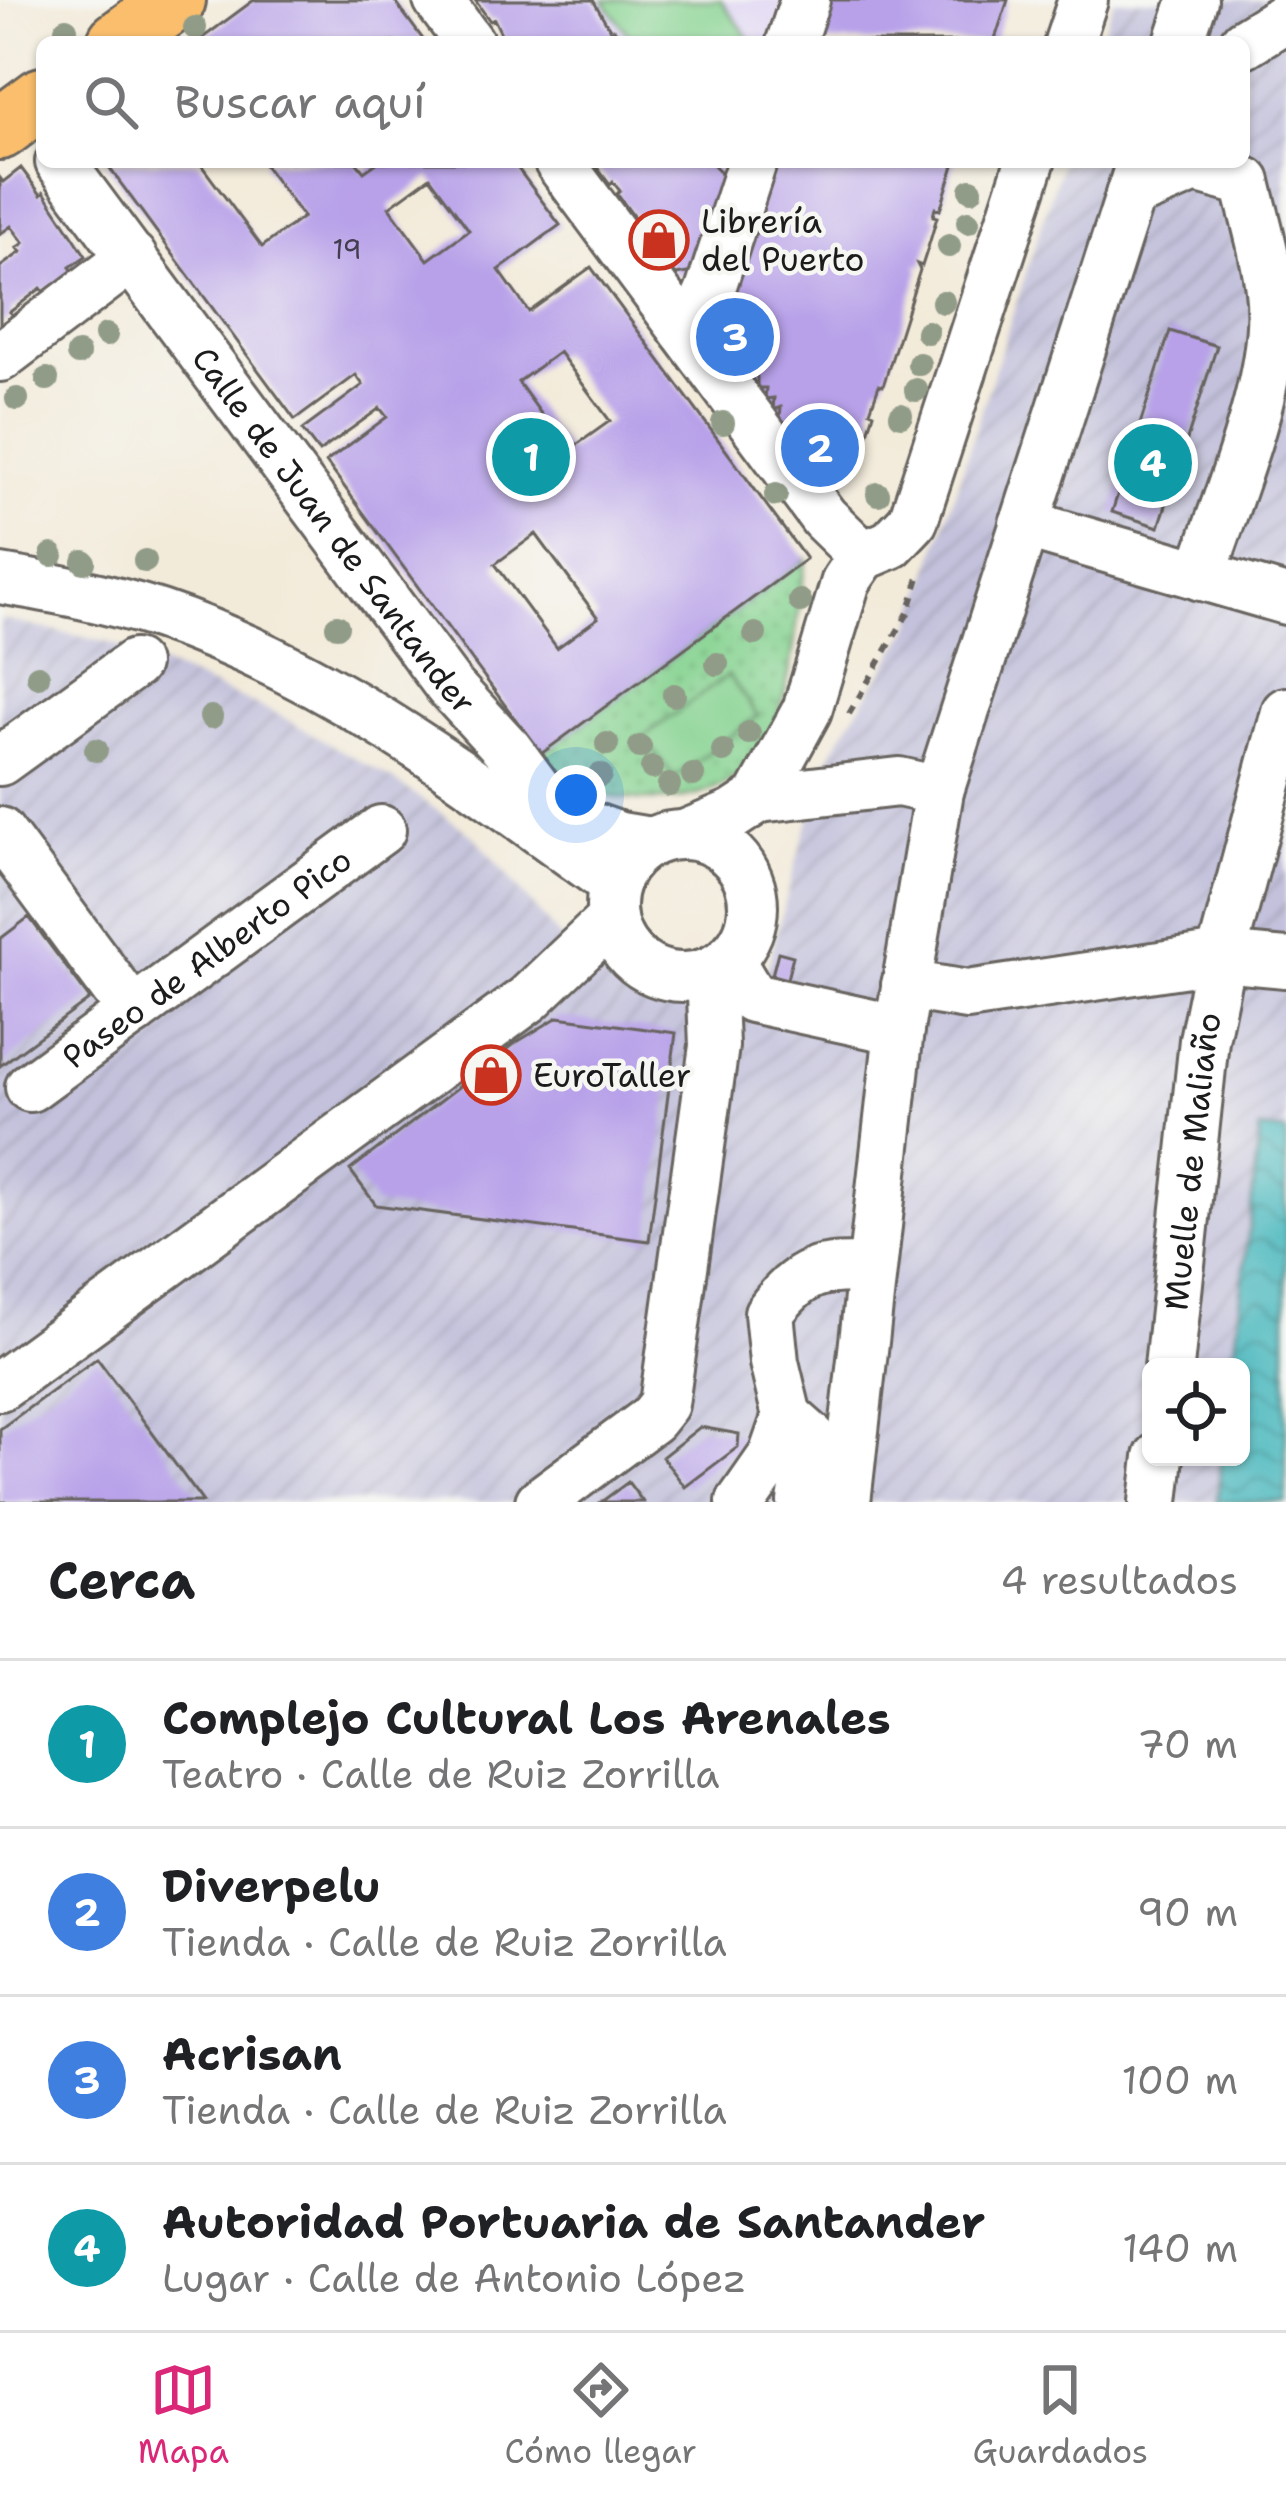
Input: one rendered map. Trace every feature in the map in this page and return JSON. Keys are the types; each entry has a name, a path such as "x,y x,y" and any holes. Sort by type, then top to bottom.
{"main road":[{"path":"126,36 175,0"}],"street":[{"path":"438,0 465,36"},
{"path":"793,36 805,0"},
{"path":"1072,36 1083,0"},
{"path":"1181,36 1193,0"},
{"name":"Calle de Juan de Santander","path":"65,168 449,686 508,750 529,784 578,822 620,837 669,838"},
{"path":"563,168 824,518 863,556"},
{"path":"684,330 710,292 750,168"},
{"path":"0,1386 528,999 613,901 634,853 733,815 759,798 798,733 847,581 863,556 891,544 914,521 1028,168"},
{"path":"846,1502 902,1008 939,791 1135,178 1182,168"},
{"path":"1201,576 1244,446 1269,352 1278,294 1246,182 1205,168"},
{"path":"0,357 132,257"},
{"path":"1024,524 1286,599"},
{"path":"0,579 80,593 161,616 257,656 400,733 613,901 628,952 643,966 681,977 720,965 743,941 752,920 752,897 746,874 714,842 669,838"},
{"path":"0,761 134,664"},
{"name":"Muelle de Maliaño","path":"1169,1358 1204,1040 1221,957 1286,712"},
{"path":"759,798 899,782 939,791"},
{"name":"Paseo de Alberto Pico","path":"30,1087 381,830"},
{"path":"0,832 133,1012"},
{"path":"720,965 752,998 902,1008 1221,957 1286,963"},
{"path":"540,1502 664,1404 714,1046 720,965"},
{"path":"528,999 643,966"},
{"path":"802,1502 812,1438 788,1416 774,1362 770,1313 789,1287 825,1266 871,1269"},
{"path":"741,1502 772,1456 788,1416"},
{"path":"1154,1502 1158,1466"}],"shaded area":[{"path":"593,0 785,0 773,36 619,36 611,31"},
{"path":"1114,0 1286,0 1286,1131 1260,1130 1234,1358 1142,1358 1142,1466 1221,1466 1217,1502 0,1502 0,619 110,643 277,714 392,779 474,836 560,938 752,1023 832,751 912,625 1060,168 1250,168 1250,36 1102,36"}],"green space":[{"path":"603,0 721,0 748,36 630,36"},
{"path":"806,559 786,688 774,726 755,758 728,782 690,797 625,799 571,782 541,754"},
{"path":"728,675 758,716 674,778 643,737"}],"water":[{"path":"1260,1129 1286,1132 1286,1502 1217,1502 1221,1466 1250,1466 1250,1358 1234,1358"}],"building":[{"path":"254,0 394,0 421,36 205,36"},
{"path":"475,0 593,0 611,31 619,36 502,36 494,19 490,21"},
{"path":"821,0 1008,0 996,36 812,36"},
{"path":"21,168 41,195 44,192 86,256 70,267 73,271 10,312 13,315 0,325 0,267 21,252 17,248 24,243 11,226 0,234 0,178 3,182"},
{"path":"109,168 203,168 262,247 303,217 266,168 361,168 364,172 370,168 517,168 560,225 499,270 529,312 591,267 806,559 541,754 326,462 387,417 380,408 319,452 302,430 363,385 356,375 295,420","holes":["430,177 469,230 428,260 389,207","559,352 610,421 568,451 518,382","536,534 598,618 557,648 495,564"]},
{"path":"597,168 716,168 733,174 704,270 676,275 653,236 650,239 617,194 620,191 613,182 610,185"},
{"path":"770,168 953,168 940,210 935,208 933,216 937,217 922,266 917,264 920,270 883,386 879,385 870,411 874,413 860,459 856,457 850,476 834,480 824,466 816,467 817,456 811,449 803,450 804,439 795,439 796,428 788,429 780,419 781,407 773,410 774,398 765,399 766,388 757,388 750,367 742,368 743,357 734,358 735,346 726,348 727,336 718,337"},
{"path":"1170,331 1217,346 1159,527 1112,512"},
{"path":"29,917 90,999 0,1066 0,939"},
{"path":"778,952 793,956 787,979 772,975"},
{"path":"558,1017 676,1033 649,1241 376,1205 350,1170 517,1042"},
{"path":"97,1358 203,1502 0,1502 0,1429"},
{"path":"700,1427 739,1434 738,1447 685,1487 662,1457"},
{"path":"628,1482 643,1502 601,1502"}],"place":[{"name":"Librería del Puerto","path":"659,240"},
{"name":"Acrisan","path":"735,337"},
{"name":"Diverpelu","path":"820,448"},
{"name":"Complejo Cultural Los Arenales","path":"531,457"},
{"name":"Autoridad Portuaria de Santander","path":"1153,463"},
{"name":"EuroTaller","path":"491,1075"}]}
